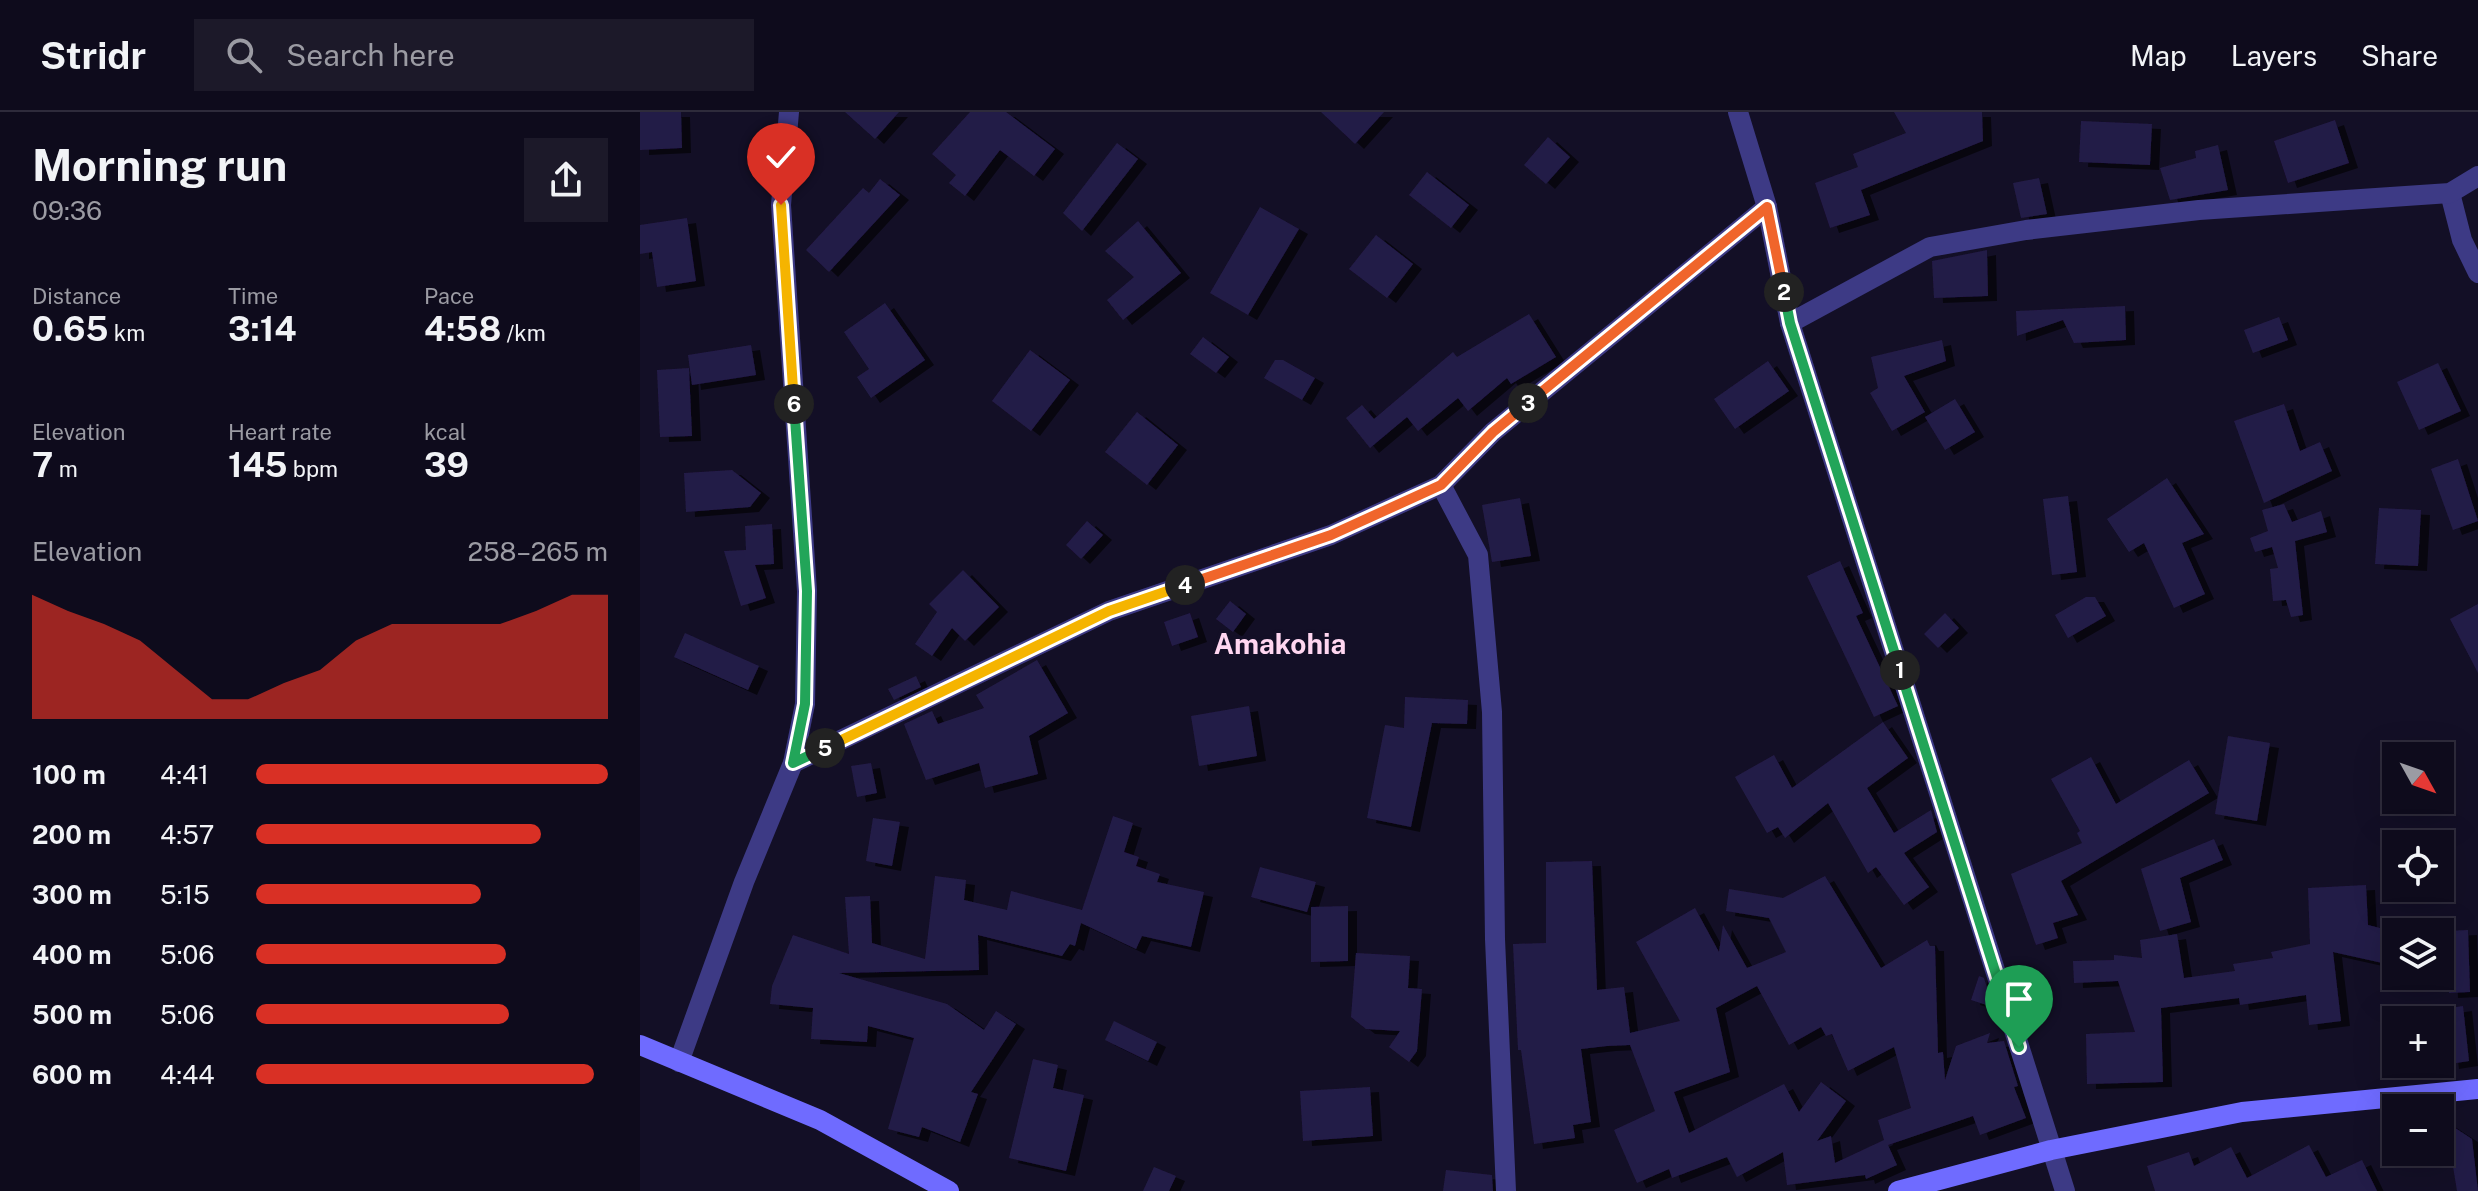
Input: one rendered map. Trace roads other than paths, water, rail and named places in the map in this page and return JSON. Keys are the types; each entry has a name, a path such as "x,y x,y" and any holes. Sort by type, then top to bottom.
{"street":[{"path":"679,1062 744,882 793,763 805,704 807,591 781,205 789,112"},
{"path":"1738,112 1767,207 1790,323 2065,1191"},
{"path":"1790,323 1930,247 2026,230 2199,210 2450,193 2478,176"},
{"path":"2450,193 2462,240 2478,273"},
{"path":"793,763 1109,611 1331,535 1441,485 1493,432 1767,207"},
{"path":"1441,485 1478,555 1492,712 1495,939 1506,1191"},
{"path":"640,1045 820,1120 925,1186 949,1191"},
{"path":"1898,1191 2051,1150 2242,1112 2478,1089"}],"district":[{"name":"Amakohia","path":"1280,643"}]}
